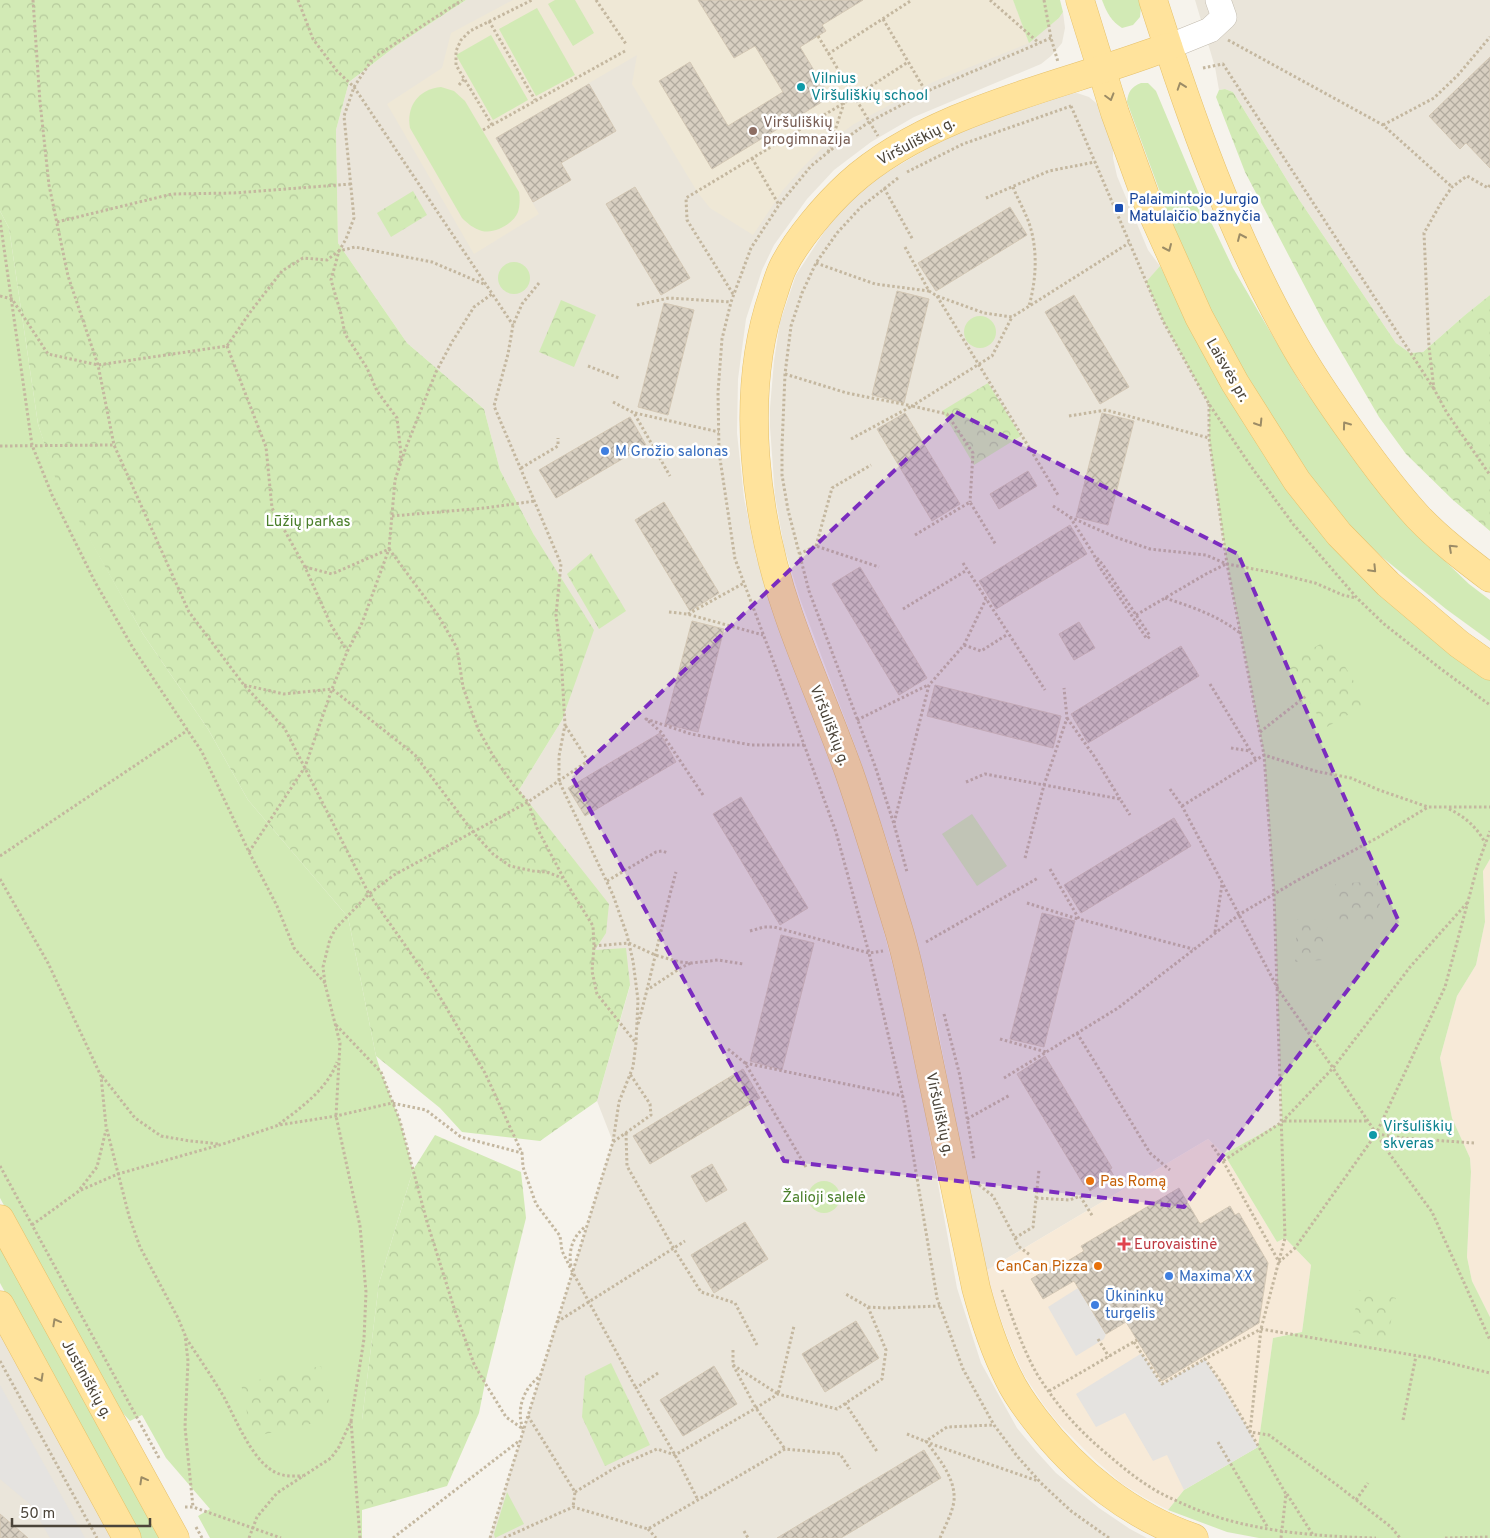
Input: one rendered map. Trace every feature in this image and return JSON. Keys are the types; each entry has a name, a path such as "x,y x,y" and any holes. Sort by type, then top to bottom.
{"main road":[{"name":"Laisvės pr.","path":"1080,0 1115,113 1147,201 1198,317 1235,384 1297,481 1339,534 1388,584 1458,644 1490,666"},
{"path":"1153,0 1181,87 1228,209 1261,282 1291,340 1328,400 1385,479 1420,518 1459,555 1490,578"},
{"name":"Viršuliškių g.","path":"1168,47 1102,70 1067,94 1001,102 975,112 922,135 889,153 847,185 822,212 783,267 765,319 757,358 754,408 760,497 770,553 788,613 848,770 877,857 904,949 976,1288 993,1344 1008,1378 1027,1408 1065,1454 1122,1503 1172,1530 1194,1538"},
{"name":"Justiniškių g.","path":"0,1219 184,1530"},
{"path":"0,1305 127,1538"}],"street":[{"path":"1168,47 1210,30 1224,17 1218,0"}],"path":[{"path":"33,0 40,102 49,185 68,276 98,365 114,446 189,612 244,685 285,729 369,894 431,982 485,1073 522,1153 523,1167 536,1204 560,1236 562,1251 572,1272 675,1455 698,1500"},
{"path":"298,0 314,39 337,71 354,86 513,325"},
{"path":"249,852 304,767 347,652 362,624 388,549 395,480 401,454 397,418 377,392 367,368 345,334 330,280 339,251 354,218 344,116 354,86 373,58 462,0"},
{"path":"492,125 456,65 456,51 461,40 470,31 532,0"},
{"path":"596,0 626,44"},
{"path":"828,54 912,0"},
{"path":"990,0 1039,43"},
{"path":"1044,0 1051,38 1067,94 1146,282"},
{"path":"883,19 926,92"},
{"path":"489,21 535,100"},
{"path":"1210,30 1384,125 1452,187"},
{"path":"818,36 869,122 926,92 1051,38"},
{"path":"1384,125 1434,98 1490,37"},
{"path":"483,130 625,50"},
{"path":"733,294 688,220 686,198 854,97 908,62"},
{"path":"1203,68 1223,64 1434,390 1447,414 1490,475"},
{"path":"459,85 464,79"},
{"path":"908,874 875,766 809,591 788,510 782,475 782,447 785,374 791,326 802,293 816,263 843,227 861,207 902,174 1067,94"},
{"path":"828,152 844,103"},
{"path":"752,158 779,205"},
{"path":"986,198 1048,171 1095,162"},
{"path":"1434,390 1429,347 1424,234 1452,187 1467,176 1488,188 1490,185"},
{"path":"57,222 172,194 234,193 351,184"},
{"path":"1013,187 1034,240 1034,282 1029,306"},
{"path":"884,188 912,240"},
{"path":"0,220 32,445 52,495 95,582 133,648 202,752 249,852 277,906 294,948 325,984"},
{"path":"851,439 912,406 992,356 1012,317 1129,242"},
{"path":"0,296 12,299 48,354 98,365 227,346 251,310 282,270 303,258 327,260 339,251 355,247 432,262 486,285"},
{"path":"905,247 929,292"},
{"path":"816,263 876,284 929,292 984,314 1012,317"},
{"path":"490,1538 613,1142 619,1102 633,1067 637,1029 638,1000 629,943 607,881 559,781 559,756 565,725 561,655 556,615 561,564 494,406 508,354 513,325 522,304 539,283"},
{"path":"395,480 436,372 474,307 492,294"},
{"path":"937,296 1058,496"},
{"path":"636,305 669,298 730,302"},
{"path":"227,346 266,447 272,508 305,567 347,652"},
{"path":"588,366 619,378"},
{"path":"785,374 848,393 947,414 973,453 970,502 996,545"},
{"path":"613,402 634,413 719,432"},
{"path":"1209,404 1208,438 1227,564 1264,755 1274,894 1278,989 1285,1238 1261,1329 1250,1432"},
{"path":"1069,416 1106,410 1208,438"},
{"path":"634,413 670,476"},
{"path":"521,468 558,446 558,438"},
{"path":"0,446 114,446"},
{"path":"816,546 832,488 871,465"},
{"path":"392,516 485,508 535,501"},
{"path":"915,535 970,502"},
{"path":"1053,506 1070,517 1150,549 1206,555 1227,564 1315,583 1357,598"},
{"path":"1070,517 1099,566 1147,639 1150,636 1103,565 1094,555"},
{"path":"799,554 816,546 879,567"},
{"path":"305,567 332,574 388,549"},
{"path":"388,549 438,616 457,648 463,686 478,729 495,759 528,802 538,828 564,879 593,926 592,971 597,994 636,1043"},
{"path":"963,563 1045,690"},
{"path":"1136,615 1227,564"},
{"path":"904,609 967,570"},
{"path":"687,614 744,582"},
{"path":"1166,598 1226,622 1240,633"},
{"path":"857,720 929,685 964,645 986,599"},
{"path":"669,612 687,614 764,635"},
{"path":"964,645 980,651 1008,634"},
{"path":"1210,684 1256,760"},
{"path":"244,685 284,694 332,689 415,755 492,854 510,866 547,872 564,879"},
{"path":"894,824 929,685"},
{"path":"1025,858 1044,785 1067,718 1064,688"},
{"path":"1260,732 1306,696"},
{"path":"1067,718 1094,756 1130,815"},
{"path":"703,795 661,732 646,719 691,734 751,745 804,745"},
{"path":"360,1538 351,1421 364,1339 366,1292 360,1226 336,1116 340,1043 325,984 323,968 330,939 336,928 369,894 394,876 528,802 588,762 565,725"},
{"path":"0,856 188,730"},
{"path":"1231,748 1250,751"},
{"path":"1182,806 1264,755 1315,771 1351,778 1428,807 1490,807"},
{"path":"966,782 985,774 1120,799"},
{"path":"1170,789 1182,806 1278,989 1376,1134 1432,1212 1490,1340"},
{"path":"1004,1078 1118,1008 1240,914 1298,880 1377,838 1428,807"},
{"path":"1448,808 1466,819 1480,833 1486,844"},
{"path":"1279,1262 1296,1248 1376,1134 1446,987 1467,902 1490,831"},
{"path":"607,881 656,852 668,853"},
{"path":"1050,869 1079,919"},
{"path":"637,1029 676,872"},
{"path":"929,951 926,942 1038,878"},
{"path":"0,879 48,963 101,1076 135,1118 161,1136 223,1144"},
{"path":"1215,933 1222,883"},
{"path":"1223,1161 1283,1121 1333,1068 1410,966 1467,902"},
{"path":"1027,904 1193,949"},
{"path":"750,931 764,927 774,927 869,953"},
{"path":"594,946 629,943 655,955 692,963"},
{"path":"648,990 651,986 682,966 692,963 718,960 743,964"},
{"path":"943,1009 960,1076 976,1166"},
{"path":"336,1024 380,1072 400,1121 427,1222 474,1364 506,1417 524,1429"},
{"path":"1077,1033 1150,1153 1170,1170"},
{"path":"1000,1039 1046,1052"},
{"path":"728,1049 745,1063 806,1167"},
{"path":"279,1125 314,1096 332,1074 339,1058"},
{"path":"745,1063 903,1096"},
{"path":"613,1142 651,1114 650,1104 630,1074"},
{"path":"101,1076 106,1126 129,1216 140,1247 178,1318 185,1335 224,1398 251,1448 266,1466 277,1473 304,1476"},
{"path":"967,1119 1010,1095"},
{"path":"79,1190 118,1174 223,1144 279,1125 336,1116 392,1103 426,1110 461,1137 522,1153"},
{"path":"1283,1121 1368,1121"},
{"path":"32,1226 79,1190 97,1167 106,1126"},
{"path":"626,1132 627,1166 674,1249 701,1292 735,1302 757,1345"},
{"path":"1376,1134 1403,1138 1474,1142"},
{"path":"1212,1145 1223,1161 1279,1262"},
{"path":"0,1166 162,1462"},
{"path":"1015,1238 1033,1228 1039,1170"},
{"path":"978,1176 981,1194"},
{"path":"979,1185 993,1196 1018,1246 1030,1255"},
{"path":"1036,1198 1070,1200 1080,1196 1094,1217"},
{"path":"572,1272 570,1250 574,1239 586,1226"},
{"path":"556,1322 685,1241"},
{"path":"1000,1285 1036,1372 1066,1415 1086,1436 1121,1466 1156,1491 1200,1512 1268,1529 1313,1535 1376,1538"},
{"path":"844,1294 868,1308 940,1306"},
{"path":"733,1365 778,1394 837,1409 882,1379 886,1350 868,1308"},
{"path":"575,1492 618,1466 657,1449 675,1455 778,1394 794,1326"},
{"path":"1049,1391 1136,1341 1162,1384 1261,1329 1416,1356 1490,1373"},
{"path":"185,1335 188,1361 185,1428 193,1507"},
{"path":"1098,1339 1109,1357"},
{"path":"733,1350 733,1365 756,1408 784,1449"},
{"path":"1403,1420 1416,1356"},
{"path":"1205,1359 1286,1494 1313,1535"},
{"path":"0,1361 97,1538"},
{"path":"636,1388 658,1373"},
{"path":"524,1429 520,1419 522,1398 533,1381 540,1376"},
{"path":"845,1403 878,1453"},
{"path":"528,1415 575,1492 573,1507"},
{"path":"249,1538 257,1517 278,1493 330,1458 339,1448 351,1421"},
{"path":"926,1441 947,1427 994,1425"},
{"path":"1250,1432 1269,1435 1356,1500 1390,1527 1400,1538"},
{"path":"907,1434 1039,1481"},
{"path":"393,1538 520,1440"},
{"path":"926,1441 943,1466 953,1484 954,1490 954,1502 940,1538"},
{"path":"1218,1442 1268,1529"},
{"path":"648,1529 784,1449 840,1454 850,1469"},
{"path":"1356,1500 1368,1483"},
{"path":"1281,1538 1286,1494"},
{"path":"189,1514 185,1506 193,1507 281,1538"},
{"path":"504,1538 573,1507 648,1529 656,1538"},
{"path":"184,1530 202,1538"},
{"path":"744,1531 748,1538"},
{"path":"1445,1538 1490,1537"}],"highlighted area":[{"path":"956,412 1238,554 1399,922 1184,1207 784,1161 572,777"}],"shaded area":[{"path":"466,0 1013,0 1029,42 1059,18 1063,12 1065,28 1062,43 1041,64 914,117 871,142 834,170 807,199 774,245 762,270 746,319 738,379 737,433 744,498 756,556 775,618 835,774 865,861 899,989 924,1107 957,1288 981,1363 1017,1428 1056,1473 1099,1508 1147,1538 490,1538 613,1142 597,1101 630,986 599,988 528,802 519,790 562,720 534,535 500,470 484,409 407,343 338,243 336,130 349,82 396,46"},
{"name":"Viršuliškių progimnazija","path":"513,0 1013,0 1029,43 933,82 854,124 824,146 803,167 783,190 753,235 710,208 698,193 632,84 637,55 495,138 539,214 474,254 387,104 442,68 451,33"},
{"path":"1195,0 1490,0 1490,295 1423,352 1410,353 1396,343 1298,198 1233,92 1225,89 1219,90 1215,67"},
{"path":"1077,93 1089,97 1102,108 1113,133 1113,158 1117,176 1148,250 1160,266 1146,283 1163,321 1209,404 1209,438 1227,564 1264,755 1274,894 1282,1122 1224,1154 1208,1139 984,1272 938,1029 927,981 890,850 857,751 800,599 784,547 775,496 770,408 780,322 796,275 832,220 857,193 879,177 930,147 981,123 1058,95"},
{"path":"1490,859 1490,1317 1472,1281 1467,1257 1470,1158 1452,1118 1440,1058 1457,996 1476,965 1485,922 1483,870"},
{"path":"1208,1139 1224,1154 1277,1242 1285,1238 1311,1265 1302,1332 1273,1338 1258,1447 1184,1490 1168,1510 1121,1483 1058,1423 1043,1404 1024,1375 1009,1342 984,1272"},
{"path":"1078,1288 1106,1334 1104,1339 1076,1356 1048,1307"},
{"path":"0,1324 117,1538 0,1538"},
{"path":"1142,1353 1162,1384 1205,1359 1258,1447 1184,1490 1167,1455 1153,1461 1125,1413 1096,1427 1076,1394"},
{"path":"0,1385 85,1538 50,1538 31,1505 0,1479"}],"green space":[{"name":"Lūžių parkas","path":"0,0 466,0 396,46 349,82 336,130 338,243 407,343 484,409 500,470 534,535 594,630 562,720 519,790 609,904 606,933 595,950 626,948 630,985 597,1101 540,1141 462,1132 440,1108 376,1056 348,917 248,800 208,729 143,634 56,480 38,424 9,228 0,211"},
{"path":"555,0 575,0 594,33 573,46 548,4"},
{"path":"1013,0 1060,0 1063,12 1059,18 1029,43"},
{"path":"1102,0 1139,0 1141,7 1140,17 1133,25 1122,28 1110,16"},
{"path":"537,8 575,75 536,96 499,29"},
{"path":"491,35 528,100 493,120 456,55"},
{"path":"1141,83 1148,83 1156,91 1211,222 1233,268 1302,386 1362,470 1445,561 1469,584 1490,600 1490,641 1446,609 1382,557 1340,516 1298,459 1261,403 1228,345 1179,244 1127,102 1131,90"},
{"path":"441,87 454,91 465,101 519,192 518,212 503,227 487,232 482,231 471,226 462,218 410,128 410,113 415,100 426,91"},
{"path":"1225,89 1233,92 1298,198 1396,343 1410,353 1423,352 1490,295 1490,531 1453,500 1406,454 1379,417 1323,321 1245,172 1216,97 1219,90"},
{"path":"413,191 427,215 391,237 377,213"},
{"path":"0,211 9,228 38,424 57,480 143,634 208,729 248,800 348,917 376,1056 400,1121 413,1170 379,1283 362,1420 362,1538 210,1538 198,1516 210,1509 166,1458 142,1415 130,1421 109,1398 0,1198"},
{"path":"514,262 525,267 530,278 525,289 514,294 503,289 498,278 503,267"},
{"path":"1160,266 1219,380 1444,646 1490,680 1490,859 1483,871 1485,922 1476,965 1457,996 1440,1058 1452,1118 1470,1158 1467,1257 1472,1281 1490,1317 1490,1538 1259,1538 1227,1532 1168,1510 1184,1490 1258,1447 1273,1338 1302,1332 1311,1265 1285,1238 1277,1242 1224,1154 1282,1122 1274,894 1264,755 1227,564 1209,438 1209,404 1163,321 1146,282"},
{"path":"561,300 596,315 574,367 539,352"},
{"path":"980,316 991,321 996,332 991,343 980,348 969,343 964,332 969,321"},
{"path":"988,383 1021,436 974,465 942,411"},
{"path":"591,553 626,611 599,629 567,574"},
{"path":"1329,639 1367,704 1325,728 1287,663"},
{"path":"972,814 1007,866 977,886 942,834"},
{"path":"1378,881 1381,922 1338,925 1335,884"},
{"path":"1297,919 1328,920 1323,960 1295,962"},
{"path":"435,1135 521,1172 526,1218 479,1413 447,1486 362,1510 362,1420 379,1283 413,1170"},
{"name":"Žalioji salelė","path":"824,1181 835,1186 840,1197 835,1208 824,1213 813,1208 808,1197 813,1186"},
{"path":"0,1242 162,1538 139,1538 0,1283"},
{"path":"1359,1290 1396,1298 1387,1339 1351,1332"},
{"path":"611,1363 650,1445 605,1466 582,1417 585,1376"},
{"path":"321,1366 333,1419 252,1437 241,1384"},
{"path":"507,1492 524,1524 495,1538 494,1534"}],"building":[{"name":"Vilnius Viršuliškių school","path":"698,0 863,0 822,25 826,31 800,47 830,97 712,169 659,81 690,62 728,126 783,92 755,46 734,58"},
{"path":"1490,57 1490,168 1466,143 1460,149 1429,116"},
{"path":"589,84 616,131 561,163 571,180 533,202 496,138"},
{"path":"635,187 690,278 661,295 606,204"},
{"path":"1010,207 1027,235 936,291 918,263"},
{"path":"897,291 929,299 904,403 872,395"},
{"path":"1074,295 1129,387 1100,404 1045,312"},
{"path":"664,303 694,310 668,415 638,407"},
{"path":"905,413 960,504 932,521 877,429"},
{"path":"1102,413 1134,421 1108,525 1076,517"},
{"path":"630,417 646,445 556,498 539,470"},
{"path":"1028,471 1037,486 999,509 990,494"},
{"path":"664,502 719,593 690,611 635,520"},
{"path":"1070,525 1087,554 996,609 979,581"},
{"path":"860,567 927,678 899,695 832,584"},
{"path":"692,621 724,629 698,732 665,724"},
{"path":"1079,622 1095,648 1074,660 1059,634"},
{"path":"1181,646 1199,676 1088,743 1071,714"},
{"path":"935,685 1061,716 1053,748 927,716"},
{"path":"660,733 676,762 585,816 568,788"},
{"path":"741,797 808,908 780,925 713,814"},
{"path":"1174,818 1191,846 1081,913 1064,885"},
{"path":"1042,913 1075,921 1044,1047 1010,1039"},
{"path":"781,935 814,943 782,1070 750,1061"},
{"path":"1045,1056 1112,1168 1110,1169 1114,1176 1090,1191 1086,1184 1084,1185 1017,1074"},
{"path":"743,1069 760,1098 650,1164 633,1136"},
{"path":"712,1164 727,1190 706,1202 691,1176"},
{"name":"Maxima XX","path":"1179,1188 1200,1224 1230,1206 1235,1215 1239,1213 1268,1263 1259,1323 1162,1381 1126,1322 1106,1334 1074,1281 1043,1299 1031,1279 1051,1267 1053,1270 1084,1251 1081,1246"},
{"path":"745,1222 768,1259 714,1293 691,1255"},
{"path":"856,1321 879,1358 825,1392 802,1354"},
{"path":"714,1366 737,1404 683,1436 660,1400"},
{"path":"924,1450 941,1478 841,1538 777,1538"},
{"path":"0,1514 28,1538 0,1538"}],"place":[{"name":"Vilnius Viršuliškių school","path":"801,87"},
{"name":"Viršuliškių progimnazija","path":"753,131"},
{"name":"Palaimintojo Jurgio Matulaičio bažnyčia","path":"1119,208"},
{"name":"M Grožio salonas","path":"605,451"},
{"name":"Viršuliškių skveras","path":"1373,1135"},
{"name":"Pas Romą","path":"1090,1181"},
{"name":"Eurovaistinė","path":"1124,1244"},
{"name":"CanCan Pizza","path":"1098,1266"},
{"name":"Maxima XX","path":"1169,1276"},
{"name":"Ūkininkų turgelis","path":"1095,1305"}]}
